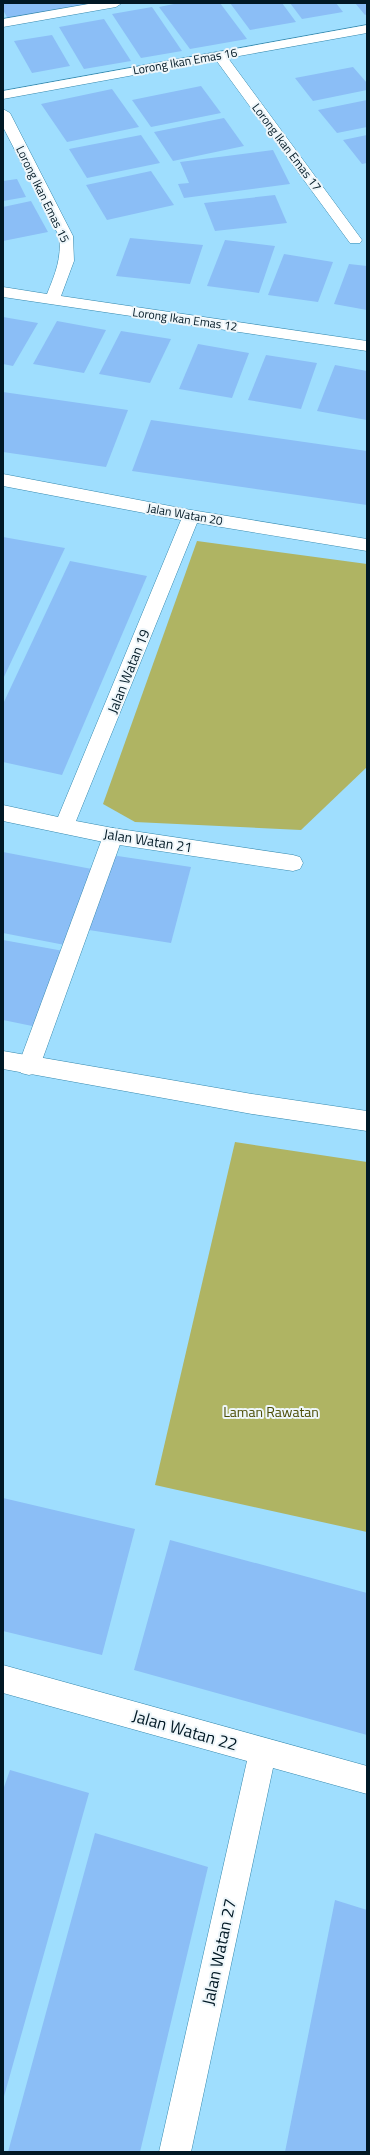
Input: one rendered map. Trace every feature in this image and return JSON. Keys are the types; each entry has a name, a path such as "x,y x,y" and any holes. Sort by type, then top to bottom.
{"street":[{"path":"3,23 116,3"},
{"name":"Lorong Ikan Emas 16","path":"3,95 367,29"},
{"name":"Lorong Ikan Emas 17","path":"218,55 355,240"},
{"name":"Lorong Ikan Emas 15","path":"3,113 66,236 69,250 67,262 52,299"},
{"name":"Lorong Ikan Emas 12","path":"3,292 367,346"},
{"name":"Jalan Watan 20","path":"3,480 191,516 367,545"},
{"name":"Jalan Watan 19","path":"64,825 191,516"},
{"name":"Jalan Watan 21","path":"3,813 114,836 293,863"},
{"path":"29,1066 114,836"},
{"path":"3,1060 29,1066 252,1104 367,1121"},
{"name":"Jalan Watan 22","path":"3,1679 367,1780"},
{"name":"Jalan Watan 27","path":"175,2152 263,1751"}],"green space":[{"path":"197,541 367,564 367,767 301,830 135,822 103,804"},
{"name":"Laman Rawatan","path":"235,1142 367,1162 367,1532 155,1485"}],"building":[{"path":"3,3 100,3 8,19 3,10"},
{"path":"179,3 220,3 247,39 190,49 159,7"},
{"path":"230,3 282,3 296,22 250,30"},
{"path":"290,3 336,3 343,12 302,19"},
{"path":"355,3 367,3 367,14 365,15"},
{"path":"152,7 182,51 141,58 112,14"},
{"path":"104,19 131,61 84,69 59,27"},
{"path":"52,35 70,66 32,73 14,41"},
{"path":"353,67 367,83 367,90 313,101 295,78"},
{"path":"201,86 221,113 151,127 132,100"},
{"path":"112,89 139,127 67,142 41,104"},
{"path":"367,100 367,127 337,133 318,110"},
{"path":"224,118 244,146 173,161 154,132"},
{"path":"141,135 160,163 87,178 69,149"},
{"path":"367,135 367,163 362,164 343,140"},
{"path":"273,150 290,184 184,198 178,184 189,183 180,162"},
{"path":"151,171 174,205 107,220 86,185"},
{"path":"17,179 26,197 3,201 3,181"},
{"path":"275,195 287,223 215,231 204,203"},
{"path":"31,201 48,232 3,241 3,207"},
{"path":"130,238 203,245 190,284 116,276"},
{"path":"225,240 275,246 259,293 207,286"},
{"path":"284,254 333,262 318,302 268,295"},
{"path":"349,264 367,266 367,310 334,304"},
{"path":"3,317 38,323 13,366 3,364"},
{"path":"57,321 106,330 84,373 33,364"},
{"path":"121,331 171,339 150,383 99,374"},
{"path":"198,344 249,353 232,398 179,389"},
{"path":"266,355 317,363 301,409 248,400"},
{"path":"335,365 367,371 367,420 317,411"},
{"path":"3,392 128,410 106,467 3,452"},
{"path":"151,420 367,451 367,505 132,471"},
{"path":"3,537 65,548 3,679"},
{"path":"70,561 147,576 62,775 3,762 3,704"},
{"path":"3,852 97,870 70,946 3,933"},
{"path":"111,855 191,867 171,943 89,930"},
{"path":"3,940 69,952 42,1028 3,1020"},
{"path":"3,1498 135,1529 102,1655 3,1631"},
{"path":"170,1540 367,1593 367,1735 134,1670"},
{"path":"10,1770 89,1793 3,2100 3,1790"},
{"path":"95,1833 208,1867 140,2152 8,2152"},
{"path":"335,1900 367,1910 367,2152 285,2152"}]}
